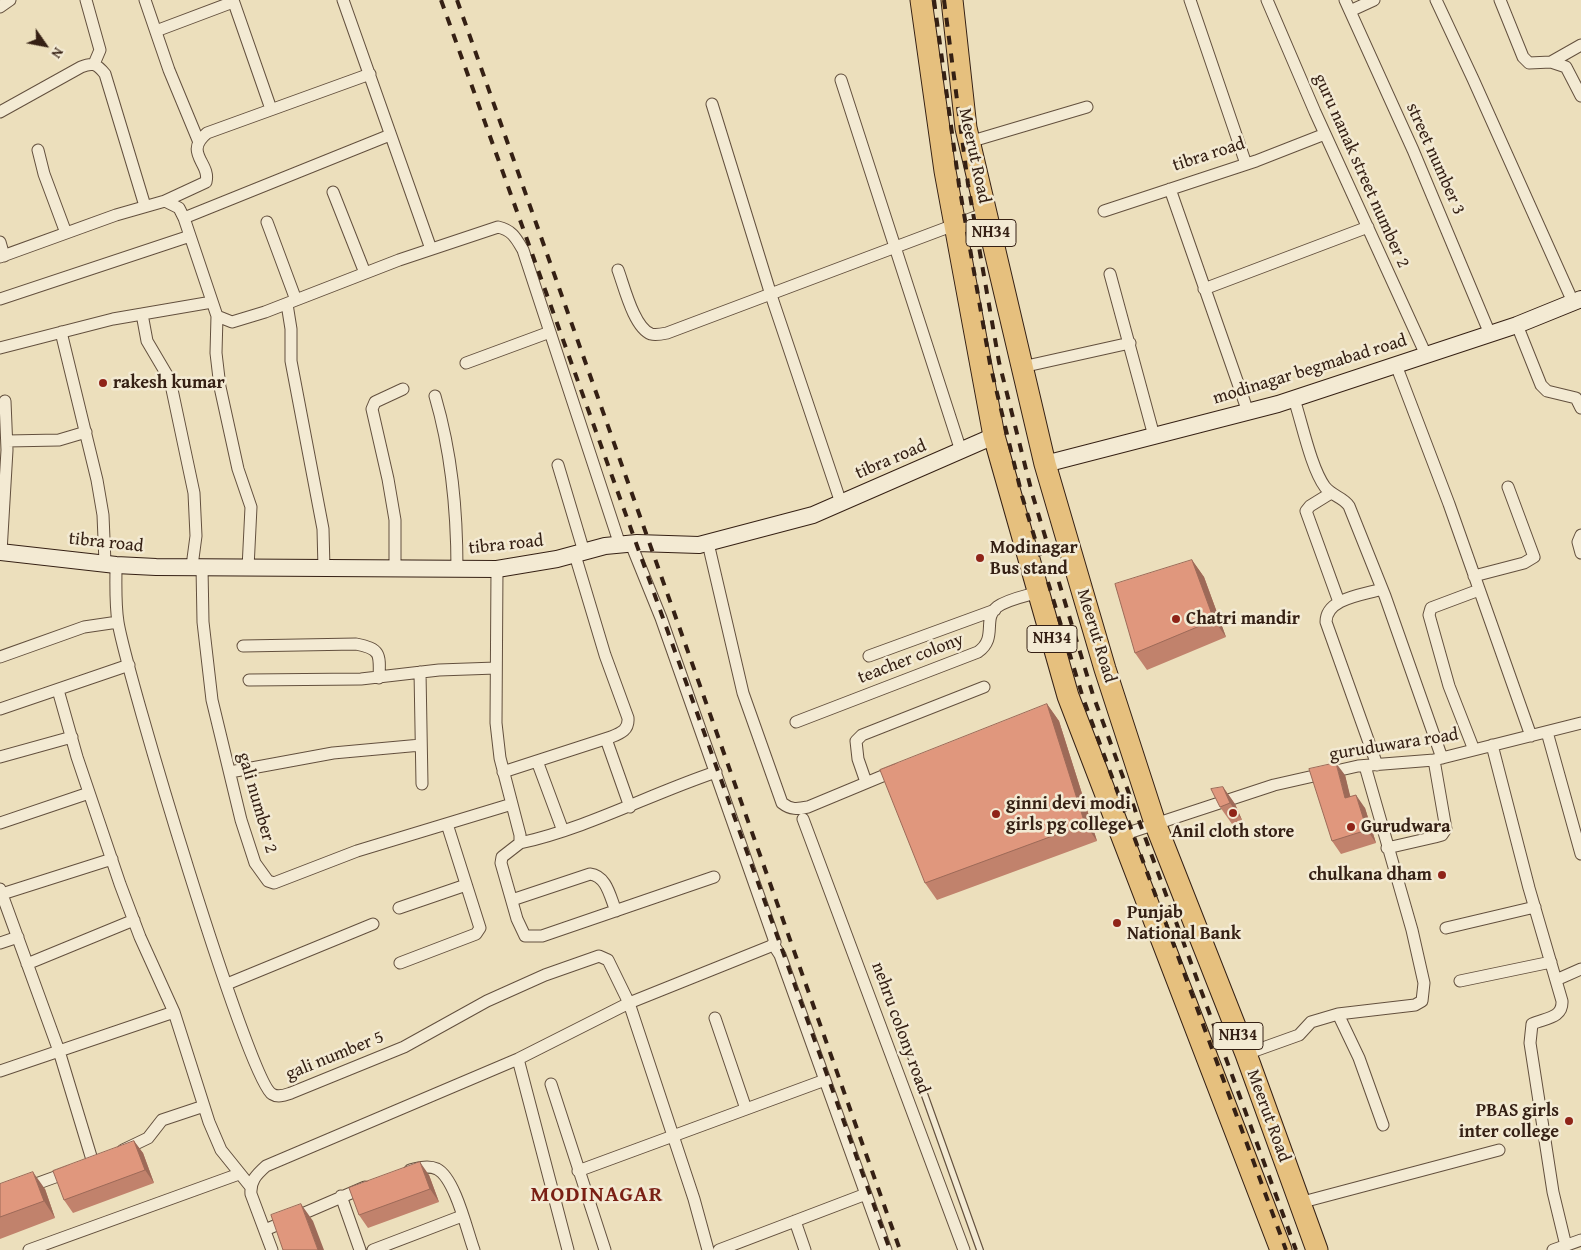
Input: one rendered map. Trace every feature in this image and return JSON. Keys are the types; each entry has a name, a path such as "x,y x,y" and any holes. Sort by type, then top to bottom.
{"highway":[{"name":"Meerut Road","path":"921,0 945,171 994,436 1068,696 1281,1250"},
{"name":"Meerut Road","path":"952,0 969,142 1045,464 1105,668 1155,823 1246,1054 1317,1250"}],"street":[{"path":"0,7 10,0"},
{"path":"86,0 100,50 94,64"},
{"path":"0,242 2,256 145,206 165,201 206,182 207,177 196,150 198,140 169,70 145,0"},
{"path":"344,0 431,249"},
{"path":"1190,0 1246,164"},
{"name":"guru nanak street number 2","path":"1266,0 1426,355"},
{"name":"street number 3","path":"1345,0 1490,334"},
{"path":"1350,11 1374,0"},
{"path":"1436,0 1577,301"},
{"path":"1500,0 1523,57 1529,63 1551,62 1566,67 1581,96"},
{"path":"156,31 233,1 271,109"},
{"path":"1551,62 1581,46"},
{"path":"0,112 81,67 94,64"},
{"path":"94,64 105,74 145,206"},
{"path":"198,140 213,130 370,74"},
{"path":"841,80 961,452"},
{"path":"712,104 770,295 841,503"},
{"path":"969,142 1087,107"},
{"name":"tibra road","path":"1104,211 1246,164 1325,134"},
{"path":"184,218 390,135"},
{"path":"38,150 44,174 66,233"},
{"path":"1170,189 1248,412"},
{"path":"333,192 365,273"},
{"path":"165,201 179,208 184,218 218,316 216,353 220,387 238,469 251,507 248,568"},
{"path":"618,270 637,320 644,330 653,334 667,333 986,213"},
{"path":"267,222 292,302 291,361 322,520 324,569"},
{"path":"218,316 232,322 292,302 431,249 498,227 506,229 514,235 523,250 550,332 626,544 661,618 775,939 773,944 629,1003 518,1059 272,1162 254,1177 250,1186"},
{"path":"1204,289 1368,227"},
{"path":"0,299 190,236"},
{"path":"1110,274 1154,436"},
{"name":"modinagar begmabad road","path":"1045,464 1294,399 1517,325 1577,301"},
{"path":"0,348 142,314 212,302"},
{"name":"gali number 2","path":"142,314 147,341 170,380 194,493 197,566 212,700 255,863 262,876 274,883 357,852 512,804"},
{"path":"1517,325 1541,385 1547,391 1576,398 1581,408"},
{"name":"gali number 5","path":"61,332 86,432 103,515 118,622 138,702 227,984 262,1080 272,1094 279,1096 372,1061 404,1047 487,1001 545,975 599,956 608,960 629,1003"},
{"path":"466,363 550,332"},
{"path":"1022,367 1130,344"},
{"path":"1396,365 1531,736"},
{"path":"395,568 395,520 372,409 375,402 403,389"},
{"path":"435,396 445,431 453,475 457,517 457,570"},
{"path":"1294,399 1313,459 1324,486 1345,500 1349,506 1382,589 1438,759 1446,829 1442,835 1387,848"},
{"path":"1,552 5,401"},
{"path":"4,447 59,440 86,432"},
{"name":"tibra road","path":"1,552 110,564 324,569 496,569 626,544 699,545 813,515 994,436"},
{"path":"503,772 606,739 623,732 628,725 628,718 605,655 558,465"},
{"path":"1474,576 1524,563 1534,557 1508,487"},
{"path":"1331,492 1310,506 1306,512 1339,602"},
{"path":"1581,535 1578,542 1581,553"},
{"path":"708,543 743,693 782,803 788,808 796,810 808,807 909,765"},
{"path":"496,569 496,723 503,772 520,843"},
{"path":"1377,764 1326,622 1326,614 1330,607 1339,602 1382,589"},
{"path":"1474,750 1449,686 1429,615 1431,608 1479,590"},
{"path":"869,656 995,610 1007,602 1039,592"},
{"name":"teacher colony","path":"796,722 978,652 986,646 989,639 991,616 995,610"},
{"path":"0,657 84,627 118,622"},
{"path":"243,646 356,644 370,646 377,651 380,658 379,678"},
{"path":"0,709 129,665"},
{"path":"249,680 379,678 420,672 496,668"},
{"path":"420,672 422,784"},
{"path":"866,782 855,748 856,741 862,735 984,687"},
{"path":"58,690 89,793 112,859 134,920 174,1012 204,1106 221,1150 238,1174 250,1186 254,1204 272,1250"},
{"name":"guruduwara road","path":"1122,835 1274,785 1377,764 1438,759 1581,723"},
{"path":"1547,732 1576,824 1581,854"},
{"path":"0,757 72,737"},
{"path":"606,739 630,807"},
{"path":"230,772 334,753 421,745"},
{"path":"1492,746 1562,1008 1552,1017 1532,1024 1530,1043 1552,1192 1566,1246"},
{"path":"537,761 563,831"},
{"path":"1246,1054 1299,1035 1311,1022 1338,1014 1415,1005 1422,1001 1424,983 1412,930 1365,766"},
{"path":"714,877 616,911 532,937 525,936 521,928 501,863 502,857 520,843 563,831 630,807 716,772"},
{"path":"0,823 89,793"},
{"name":"nehru colony road","path":"804,819 964,1250"},
{"path":"400,963 476,934 480,928 447,824"},
{"path":"100,1159 1,892 112,859"},
{"path":"512,900 590,874 598,875 604,881 616,911"},
{"path":"399,908 466,885"},
{"path":"1446,928 1535,908"},
{"path":"27,964 134,920"},
{"path":"227,984 373,924"},
{"path":"0,943 18,937"},
{"path":"773,944 780,955 886,1250"},
{"path":"1460,981 1551,962"},
{"path":"1556,980 1581,969"},
{"path":"629,1003 694,1199 708,1250"},
{"path":"0,1071 174,1012"},
{"path":"1338,1014 1359,1058 1383,1124"},
{"path":"715,1018 746,1109"},
{"path":"518,1059 568,1250"},
{"path":"578,1171 825,1080"},
{"path":"551,1084 605,1250"},
{"path":"0,1197 100,1159 148,1138 162,1120 204,1106"},
{"path":"1299,1203 1499,1150"},
{"path":"397,1174 422,1167 435,1168 443,1173 450,1184 474,1250"},
{"path":"29,1250 238,1174"},
{"path":"265,1230 341,1196 378,1182"},
{"path":"720,1250 741,1246 795,1221 866,1194"},
{"path":"341,1196 360,1250"},
{"path":"373,1250 462,1216"},
{"path":"795,1221 805,1250"},
{"path":"1554,1250 1581,1240"}],"lane":[{"path":"895,1012 980,1250"}],"building":[{"name":"Chatri mandir","path":"1192,560 1214,620 1135,653 1115,584"},
{"name":"ginni devi modi girls pg college","path":"1047,704 1085,824 925,883 880,770"},
{"name":"Gurudwara","path":"1336,763 1345,798 1356,795 1367,830 1332,841 1309,769"},
{"path":"1223,787 1230,803 1220,807 1211,789"},
{"path":"134,1141 145,1170 64,1200 53,1171"},
{"path":"420,1162 430,1189 359,1215 349,1188"},
{"path":"33,1172 44,1201 0,1217 0,1184"},
{"path":"301,1204 318,1250 283,1250 271,1215"}],"railway":[{"path":"441,0 890,1250"},
{"path":"457,0 900,1250"},
{"path":"934,0 959,185 990,364 1022,496 1083,698 1286,1250"},
{"path":"944,0 968,184 999,362 1032,493 1093,695 1296,1250"}],"place":[{"name":"rakesh kumar","path":"103,383"},
{"name":"Modinagar Bus stand","path":"980,558"},
{"name":"Chatri mandir","path":"1176,619"},
{"name":"Anil cloth store","path":"1233,813"},
{"name":"ginni devi modi girls pg college","path":"996,814"},
{"name":"Gurudwara","path":"1351,827"},
{"name":"chulkana dham","path":"1442,875"},
{"name":"Punjab National Bank","path":"1117,923"},
{"name":"PBAS girls inter college","path":"1569,1121"}],"district":[{"name":"MODINAGAR","path":"597,1195"}]}
